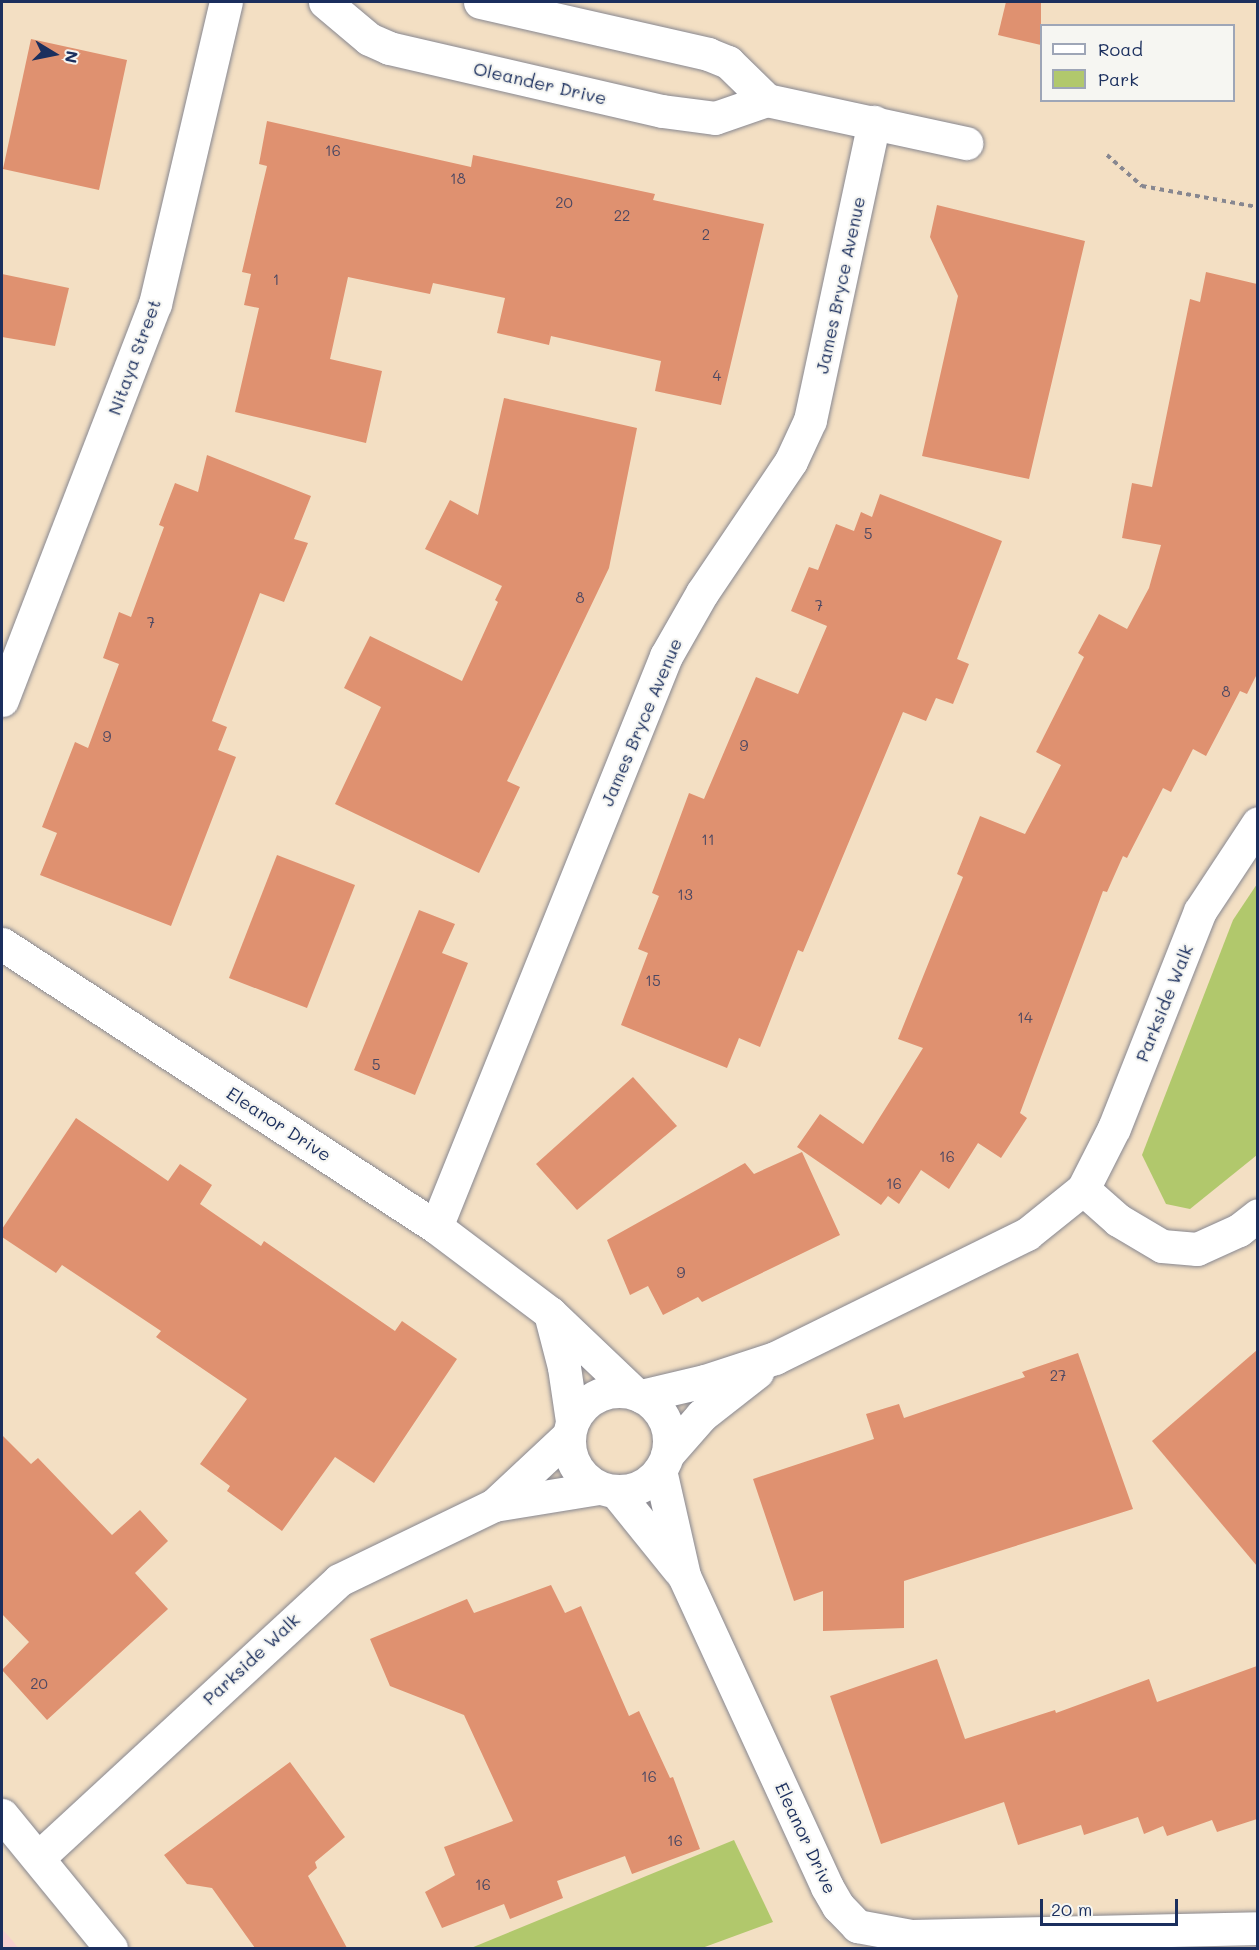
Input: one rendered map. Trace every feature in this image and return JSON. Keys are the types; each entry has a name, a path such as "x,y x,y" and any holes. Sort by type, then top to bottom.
{"street":[{"name":"Nitaya Street","path":"2,700 155,304 226,2"},
{"name":"Oleander Drive","path":"325,2 369,39 389,48 662,111 716,118 767,100"},
{"path":"480,2 708,54 728,62 767,100 966,143"},
{"name":"James Bryce Avenue","path":"436,1227 666,656 702,593 792,461 810,420 874,122"},
{"name":"Parkside Walk","path":"637,1394 705,1381 775,1358 1028,1234 1083,1189 1114,1128 1200,911 1257,823"},
{"name":"Eleanor Drive","path":"2,944 436,1227 550,1313 637,1394"},
{"path":"1083,1189 1118,1220 1162,1246 1197,1249 1239,1230 1257,1215"},
{"path":"550,1313 564,1367 570,1429 574,1465 607,1490 649,1482 664,1463 670,1438 666,1421 658,1408 637,1394 619,1390 591,1398 570,1429"},
{"name":"Parkside Walk","path":"664,1463 702,1416 775,1358"},
{"name":"Parkside Walk","path":"494,1505 570,1429"},
{"name":"Eleanor Drive","path":"664,1463 684,1576 827,1887 838,1906 857,1926 911,1936 1257,1928"},
{"name":"Eleanor Drive","path":"607,1490 684,1576"},
{"name":"Parkside Walk","path":"39,1857 339,1580 494,1505 607,1490"},
{"path":"2,1815 39,1857 111,1948"}],"path":[{"path":"1107,155 1143,186 1257,207"}],"shaded area":[{"path":"2,1929 12,1940 18,1948 2,1948"}],"green space":[{"path":"1257,884 1257,1155 1190,1209 1166,1204 1142,1155 1233,920"},
{"path":"734,1840 773,1922 702,1948 471,1948"}],"building":[{"path":"1006,2 1041,2 1040,45 998,35"},
{"path":"31,39 127,60 99,190 3,169"},
{"path":"267,121 471,167 473,155 655,194 653,200 764,224 721,405 655,391 661,361 551,336 549,345 497,333 505,298 433,283 430,294 348,277 330,359 382,371 366,443 235,412 259,308 244,305 251,274 242,272 267,166 259,164"},
{"path":"937,205 1085,241 1029,479 922,456 958,296 930,237"},
{"path":"1206,272 1257,284 1257,674 1247,694 1240,691 1206,756 1193,749 1171,792 1163,788 1127,858 1123,856 1107,892 1103,891 1020,1113 1027,1118 1001,1158 978,1143 949,1189 921,1170 899,1204 888,1196 881,1205 797,1147 820,1114 863,1144 923,1048 898,1039 963,877 957,874 980,816 1025,834 1061,765 1036,752 1084,657 1078,653 1099,614 1127,629 1149,588 1161,545 1122,538 1132,483 1152,487 1190,299 1200,302"},
{"path":"2,274 69,288 55,346 2,337"},
{"path":"504,398 637,428 609,568 507,781 520,787 479,873 335,804 381,707 344,688 370,636 462,681 498,602 495,600 502,586 425,549 450,500 478,515"},
{"path":"207,455 311,496 294,539 308,543 284,602 260,593 212,721 227,727 218,750 236,757 171,926 40,875 57,833 42,827 75,742 88,748 119,664 103,658 119,612 131,617 164,527 159,525 175,483 198,492"},
{"path":"880,494 1002,541 957,659 969,664 953,704 936,698 926,721 903,712 803,952 798,950 760,1047 739,1038 727,1068 621,1025 648,953 638,949 659,896 652,893 689,793 704,799 756,677 798,694 827,626 791,611 809,567 818,570 836,524 854,531 861,512 872,517"},
{"path":"277,855 355,885 307,1008 229,978"},
{"path":"419,910 455,924 442,953 468,963 415,1095 354,1070"},
{"path":"633,1077 677,1126 577,1210 536,1164"},
{"path":"76,1118 168,1181 180,1164 212,1185 200,1204 261,1246 264,1241 395,1331 402,1321 457,1359 374,1483 335,1457 282,1531 227,1491 230,1486 200,1464 247,1399 156,1337 161,1331 62,1265 56,1273 2,1237 2,1229"},
{"path":"802,1152 840,1235 702,1302 698,1297 663,1315 648,1286 630,1295 607,1240 745,1163 754,1174"},
{"path":"1257,1350 1257,1566 1152,1441"},
{"path":"1078,1353 1133,1509 904,1581 904,1628 823,1631 823,1591 794,1601 753,1479 874,1439 866,1414 899,1404 904,1418 1025,1377 1022,1372"},
{"path":"2,1435 31,1464 38,1458 112,1535 140,1510 168,1541 135,1573 168,1609 47,1720 2,1670 29,1642 2,1614"},
{"path":"551,1585 565,1613 581,1606 629,1716 639,1711 670,1778 673,1777 700,1849 632,1874 625,1856 557,1881 563,1898 510,1919 504,1904 442,1928 425,1892 455,1875 444,1847 513,1821 464,1715 390,1686 370,1639 467,1599 474,1613"},
{"path":"937,1659 965,1739 1055,1710 1056,1713 1149,1679 1157,1702 1257,1666 1257,1819 1217,1832 1212,1820 1167,1836 1163,1826 1144,1834 1138,1817 1084,1835 1081,1825 1018,1845 1004,1802 881,1844 830,1696"},
{"path":"290,1762 345,1837 315,1862 317,1868 308,1876 347,1948 255,1948 212,1888 187,1884 164,1855"}]}
